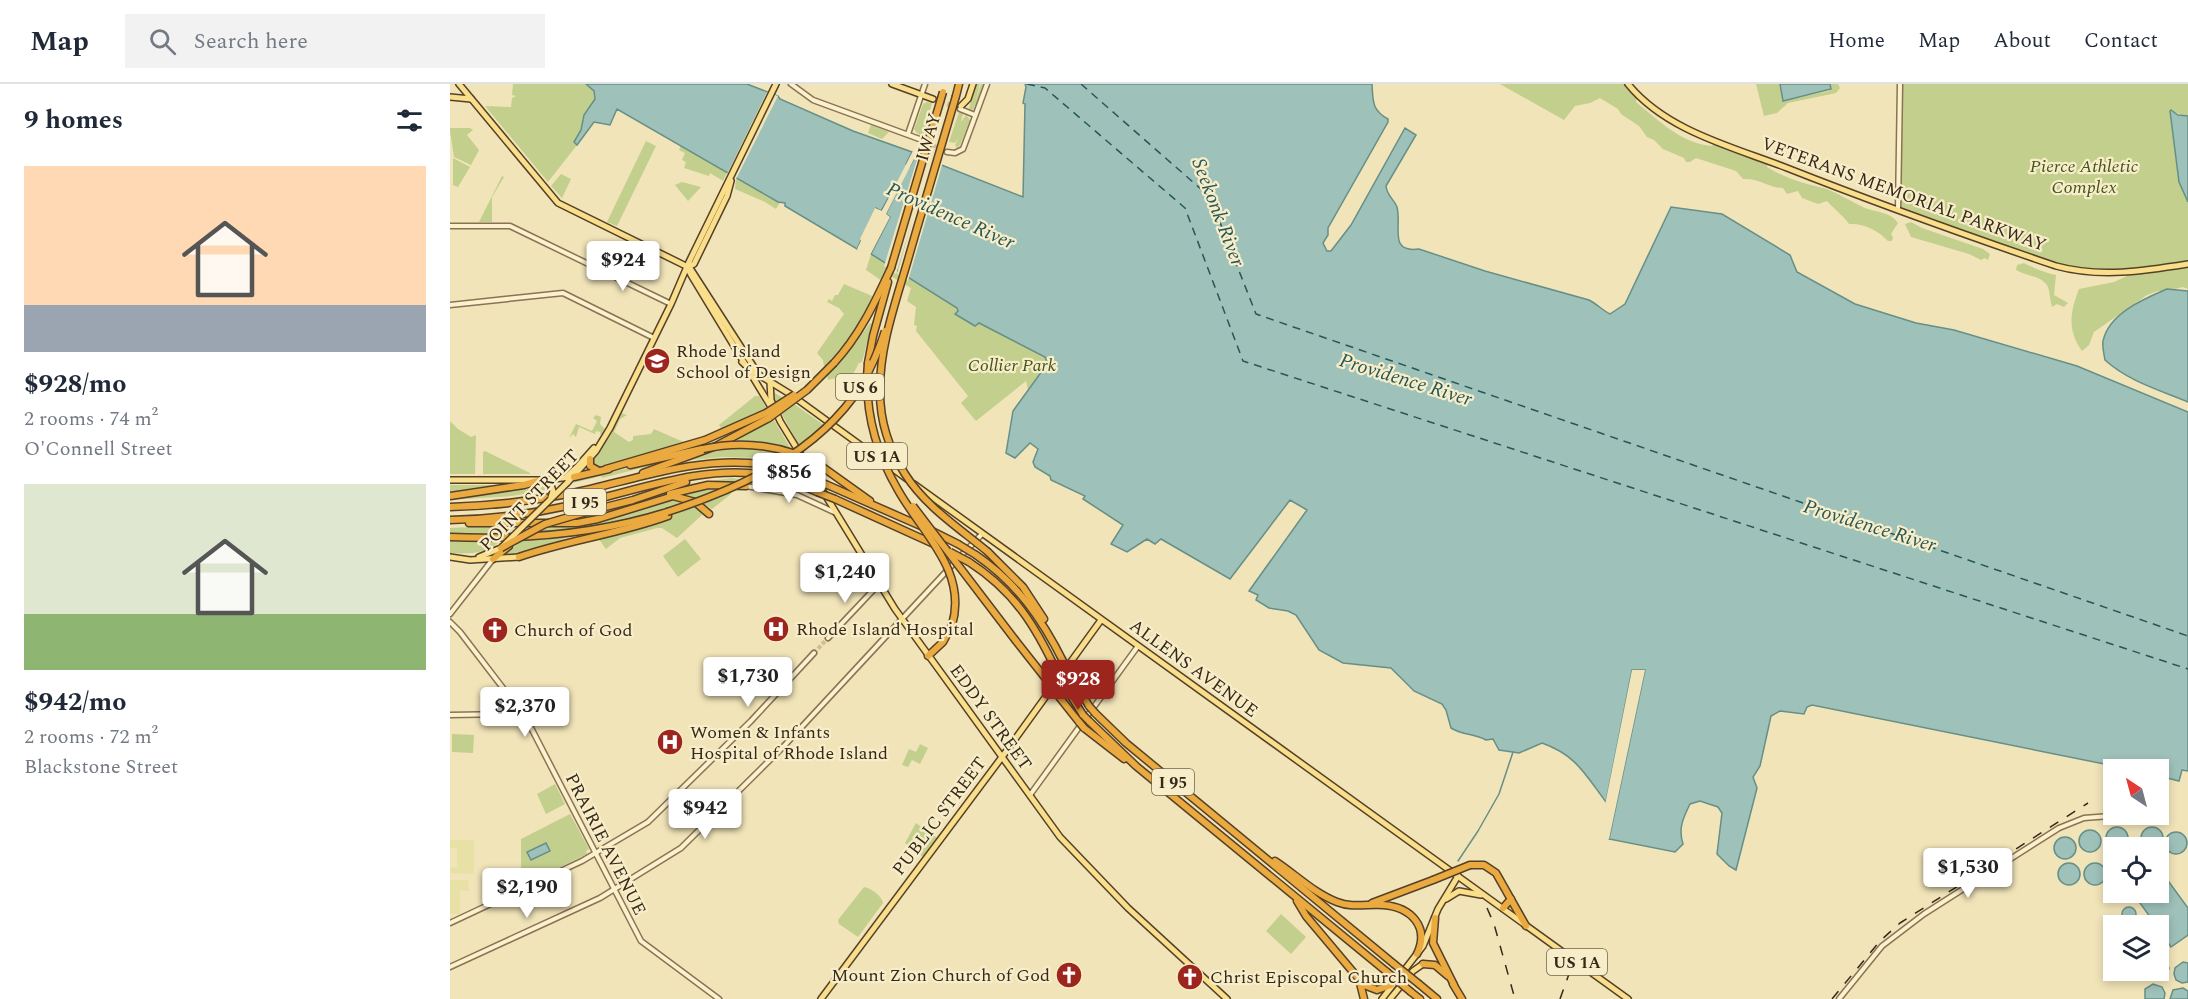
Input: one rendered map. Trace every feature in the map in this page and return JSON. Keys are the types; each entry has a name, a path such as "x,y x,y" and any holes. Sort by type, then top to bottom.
{"highway":[{"name":"IWAY","path":"881,297 945,84"},
{"name":"IWAY","path":"896,302 959,84"},
{"name":"US 6","path":"612,484 698,454 734,437 807,390 834,363 856,336 881,297"},
{"path":"881,297 868,363 867,396 870,421 877,446 891,477 951,574 956,598 952,625 943,642 928,656"},
{"name":"US 6","path":"667,514 744,482 773,466 806,444 836,417 857,391 870,368 896,302"},
{"path":"896,302 882,358 880,385 881,411 890,444 904,473 920,495 988,552 1028,592 1042,615 1052,639"},
{"path":"664,455 767,415"},
{"path":"574,477 664,455 715,446 748,445 786,450 821,466 880,508"},
{"path":"590,459 590,466 603,470"},
{"name":"I 95","path":"450,507 532,500 723,461 770,464 807,476 958,544 999,573 1019,591 1036,612 1095,713 1121,739 1261,852"},
{"path":"501,548 545,524 633,500 718,472"},
{"name":"I 95","path":"450,521 534,513 697,475 744,472 773,476 817,492 950,552 993,579 1020,606 1035,628 1062,682 1087,724 1420,999"},
{"path":"891,477 1079,722 1087,724"},
{"path":"450,496 541,481"},
{"path":"450,521 577,523 598,519 679,491 718,484 746,486"},
{"path":"652,501 682,497 695,502 709,514"},
{"path":"450,537 518,537 559,534 667,514"},
{"path":"519,557 555,545 637,526 667,514"},
{"path":"493,559 522,536"},
{"path":"546,556 555,545"},
{"path":"1261,852 1329,899 1357,906 1386,905 1410,915 1417,922 1422,933 1422,943 1417,954"},
{"path":"1261,852 1437,999"},
{"path":"1357,906 1373,903 1470,865 1484,865 1494,871 1503,881 1526,926"},
{"path":"1294,896 1306,916 1364,985 1373,990 1381,990 1391,985"},
{"path":"1503,908 1511,899"},
{"path":"1435,918 1433,943 1462,999"},
{"path":"1423,964 1437,966 1454,985"},
{"path":"1355,975 1362,987 1364,999"}],"main road":[{"path":"459,84 558,203 688,267"},
{"name":"POINT STREET","path":"493,559 550,498 574,477 607,434 688,267 694,264 723,205 732,177 777,84"},
{"path":"892,84 933,99"},
{"path":"961,107 968,99 973,84"},
{"name":"VETERANS MEMORIAL PARKWAY","path":"1628,84 1653,109 1691,131 1898,211 2064,268 2091,273 2112,273 2188,264"},
{"path":"450,97 471,99"},
{"name":"EDDY STREET","path":"688,267 742,362 777,415 879,584 1001,758 1060,837 1104,884 1146,926 1227,999"},
{"name":"US 1A","path":"688,267 724,319 753,368 760,375"},
{"name":"ALLENS AVENUE","path":"742,362 748,369 770,381 1628,999"},
{"name":"EDDY STREET","path":"770,381 771,400 777,415"},
{"name":"POINT STREET","path":"560,479 579,466 607,434"},
{"path":"450,480 541,481 574,477"},
{"path":"541,481 551,485 554,493 550,498"},
{"path":"465,559 483,556 501,548"},
{"path":"450,557 493,559 519,557"},
{"name":"PUBLIC STREET","path":"821,999 1101,620"},
{"path":"1382,999 1425,943 1441,905 1458,876"},
{"path":"1441,905 1450,895 1458,891 1488,898"},
{"path":"1390,999 1413,971 1423,964"}],"street":[{"path":"791,84 813,100 922,140"},
{"path":"908,134 925,84"},
{"path":"947,152 957,152 964,147 987,84"},
{"path":"1898,211 1900,84"},
{"path":"961,107 975,115"},
{"path":"450,226 513,228 671,304"},
{"path":"450,304 563,293 654,338"},
{"path":"746,486 797,495 835,512"},
{"path":"450,967 600,898 681,848 783,747 982,534"},
{"name":"POINT STREET","path":"450,614 493,559"},
{"path":"828,638 879,584"},
{"name":"PRAIRIE AVENUE","path":"450,622 521,711 642,941 719,999"},
{"path":"1030,796 1138,646"},
{"path":"450,923 596,854 648,822 750,722 814,653"},
{"path":"450,715 513,714 521,711"},
{"path":"1839,999 1882,946 1924,914 2059,828 2084,818 2103,817"}],"shaded area":[{"path":"450,840 474,840 474,874 450,873 450,868 457,867 457,848 450,848"},
{"path":"450,880 468,880 469,891 460,891 460,914 450,914"}],"green space":[{"path":"513,84 586,84 595,92 594,102 583,117 581,130 574,142 577,145 548,182 485,106 511,107 512,98 516,96 512,95"},
{"path":"976,84 980,84 976,100 981,84 984,84 976,106 971,110 969,108"},
{"path":"1500,84 1628,84 1637,95 1636,102 1681,136 1712,146 1716,141 1769,161 1767,167 1781,174 1827,189 1866,208 1890,216 1898,223 1891,234 1892,241 1888,241 1870,228 1849,224 1827,201 1818,204 1802,198 1798,191 1787,194 1783,188 1743,179 1736,171 1696,158 1686,162 1684,158 1663,149 1618,109 1600,98 1575,106 1564,120"},
{"path":"1756,84 1780,84 1784,101 1829,91 1830,84 1838,84 1840,88 1836,93 1788,103 1777,113 1764,116"},
{"name":"Pierce Athletic Complex","path":"1900,84 2188,84 2188,118 2175,112 2171,117 2178,171 2188,202 2188,289 2183,287 2147,295 2094,332 2089,345 2082,351 2072,328 2072,313 2079,289 2114,282 2127,276 2128,271 2062,267 1899,212"},
{"path":"932,103 923,137 914,129 923,104"},
{"path":"959,112 963,114 961,122 966,115 970,120 957,148 955,145 959,137 955,143 949,142"},
{"path":"871,125 889,132 882,139 868,133"},
{"path":"450,128 473,130 467,135 479,150 471,165 454,157 450,131"},
{"path":"646,141 656,146 617,226 607,222"},
{"path":"681,145 727,172 723,181 710,173 709,176 684,168 686,162 682,160 685,153 679,150"},
{"path":"453,158 470,167 458,187 453,185"},
{"path":"561,174 571,179 562,198 551,186"},
{"path":"502,176 504,177 492,197 492,222 479,222"},
{"path":"736,179 743,182 745,180 780,202 776,209 735,189"},
{"path":"682,182 701,187 688,201 675,185"},
{"path":"1911,222 1983,249 1990,254 1988,260 1985,258 1981,260 1969,254 1911,237 1905,224"},
{"name":"Collier Park","path":"871,254 957,308 958,311 955,314 979,323 1045,357 1047,362 1045,367 1028,390 1026,381 976,421 961,403 968,396 916,331 917,326 914,325 916,307 907,301 911,288 887,274 882,281 866,270"},
{"path":"2024,263 2056,275 2054,295 2068,303 2064,307 2057,304 2052,307 2046,283 2016,270 2017,265"},
{"path":"844,284 872,296 851,334 824,367 823,360 817,353 844,314 839,308 827,302 829,299 832,301 835,295 838,295"},
{"path":"870,323 872,324 862,362 859,363 841,397 836,378 828,380 827,376 845,357"},
{"path":"773,392 828,428 816,443 799,445 774,400"},
{"path":"755,396 759,396 767,409 722,430 719,425"},
{"path":"621,413 627,415 620,419 614,432 629,442 633,440 633,436 651,434 654,429 686,443 597,467 593,465 593,459 610,436"},
{"path":"596,415 601,417 600,424 605,429 600,438 593,445 601,436 600,432 596,431 595,434 579,427 576,437 573,434 569,438 576,424 592,431 597,421 593,418"},
{"path":"774,420 802,468 759,458 722,457 692,460"},
{"path":"450,421 471,437 476,435 475,474 450,474"},
{"path":"483,452 530,474 483,474"},
{"path":"662,461 602,478 601,476 573,483 579,479"},
{"path":"732,478 781,486 804,494 743,484 687,487 599,517 563,522 688,484"},
{"path":"541,484 548,486 547,490 512,496 450,500 450,498"},
{"path":"450,485 496,485 450,493"},
{"path":"730,487 731,494 712,509 681,495 698,489"},
{"path":"678,498 704,513 677,538 662,528 657,528 620,538 606,549 598,538 668,519 627,520 568,530 531,533 544,527 573,526"},
{"path":"517,525 509,533 450,534 450,528"},
{"path":"568,539 507,557 505,555 522,540"},
{"path":"685,539 701,559 678,577 663,556"},
{"path":"450,540 500,541 483,551 450,553"},
{"path":"452,734 474,735 473,753 452,752"},
{"path":"920,744 928,748 920,764 912,760 908,767 902,765 909,749 916,752"},
{"path":"555,784 565,804 546,814 537,794"},
{"path":"570,814 589,849 586,851 587,854 529,882 526,874 521,876 521,839"},
{"path":"916,823 937,838 923,857 905,843"},
{"path":"864,887 876,893 883,903 858,937 839,924 838,920"},
{"path":"1281,914 1306,937 1291,954 1266,931"}],"water":[{"path":"586,84 747,84 853,131 912,152 906,164 910,166 916,155 1023,197 1025,84 1372,84 1374,105 1388,119 1388,122 1328,228 1328,235 1323,243 1327,251 1331,251 1351,225 1405,128 1416,135 1386,186 1397,207 1398,237 1403,247 1419,249 1485,271 1589,300 1610,314 1625,304 1671,207 1722,214 1790,255 1797,272 1855,304 1916,323 1954,330 2077,366 2188,412 2188,771 2182,770 2179,781 2169,778 2169,759 2103,759 2103,764 1812,705 1807,707 1804,714 1780,711 1771,716 1760,766 1753,777 1757,788 1736,870 1717,854 1722,813 1718,807 1700,801 1690,804 1687,809 1681,828 1683,844 1675,852 1609,839 1645,670 1632,670 1606,802 1579,767 1563,753 1542,743 1519,753 1499,750 1493,739 1486,740 1456,731 1451,728 1442,704 1414,691 1391,668 1343,663 1319,650 1296,615 1288,611 1269,608 1256,600 1258,595 1249,591 1307,510 1290,500 1230,579 1161,539 1155,544 1147,539 1127,552 1111,544 1123,525 1083,499 1085,496 1051,480 1050,476 1035,467 1033,462 1038,449 1030,443 1015,458 1006,453 1013,411 1045,367 1047,362 1045,357 979,323 975,326 955,314 958,311 957,308 871,254 890,217 886,214 899,187 895,186 881,211 876,208 857,249 785,206 785,203 778,202 617,109 610,125 594,122 577,145 574,142 581,130 584,115 595,99 594,91"},
{"path":"1780,84 1830,84 1831,89 1783,101"},
{"path":"2171,110 2178,115 2188,116 2188,202 2179,182"},
{"path":"2167,289 2188,291 2188,402 2124,374 2105,360 2103,341 2112,322 2129,308"},
{"path":"2117,827 2125,830 2128,837 2106,837 2109,830"},
{"path":"2152,827 2160,830 2163,837 2141,837 2144,830"},
{"path":"2090,830 2098,833 2101,841 2098,849 2090,852 2082,849 2079,841 2082,833"},
{"path":"2176,832 2184,835 2186,839 2184,851 2176,854 2169,852 2168,835"},
{"path":"2065,837 2073,840 2076,848 2073,856 2065,859 2057,856 2054,848 2057,840"},
{"path":"546,843 550,851 531,860 527,852"},
{"path":"2069,863 2077,866 2080,874 2077,882 2069,885 2061,882 2058,874 2061,866"},
{"path":"2099,864 2103,866 2103,882 2095,885 2087,882 2084,874 2087,866"},
{"path":"2169,882 2188,908 2188,935 2171,947 2169,944 2169,915 2149,915 2140,903 2169,903"},
{"path":"2126,907 2132,907 2136,915 2122,915"},
{"path":"2183,962 2188,963 2188,982 2182,983 2176,980 2174,974 2175,968"},
{"path":"2153,984 2162,987 2165,993 2164,999 2145,999 2145,989"},
{"path":"2183,988 2188,991 2188,999 2170,999 2173,990"}],"pier":[{"path":"767,92 778,96 736,179 727,174"},
{"path":"914,149 917,152 916,155 886,214 890,217 869,257 868,253 886,218 883,214 877,212 860,251 857,249 860,239 875,208 882,211"},
{"path":"919,153 943,162 908,281 897,274 913,218 896,274 884,266"},
{"path":"1632,670 1645,670 1609,839 1606,839 1642,673 1635,673 1609,802 1605,805"}],"waterway":[{"path":"1458,861 1499,794 1513,752"}],"ferry route":[{"path":"1027,84 1045,88 1185,208 1243,361 2188,669"},
{"path":"1081,84 1210,197 1256,314 2188,636"}],"tunnel":[{"path":"933,99 956,107 961,106"},
{"path":"922,140 947,152"},
{"path":"814,653 828,638"}],"railway":[{"path":"1832,999 1880,941 1900,923 2088,803"},
{"path":"1487,908 1494,924 1515,999"},
{"path":"1560,999 1569,974"}],"place":[{"name":"Rhode Island School of Design","path":"657,361"},
{"name":"Rhode Island Hospital","path":"776,629"},
{"name":"Church of God","path":"495,630"},
{"name":"Women & Infants Hospital of Rhode Island","path":"670,742"},
{"name":"Mount Zion Church of God","path":"1069,975"},
{"name":"Christ Episcopal Church","path":"1190,977"}],"water label":[{"name":"Seekonk River","path":"1219,212"},
{"name":"Providence River","path":"951,215"},
{"name":"Providence River","path":"1406,379"},
{"name":"Providence River","path":"1870,525"}]}
